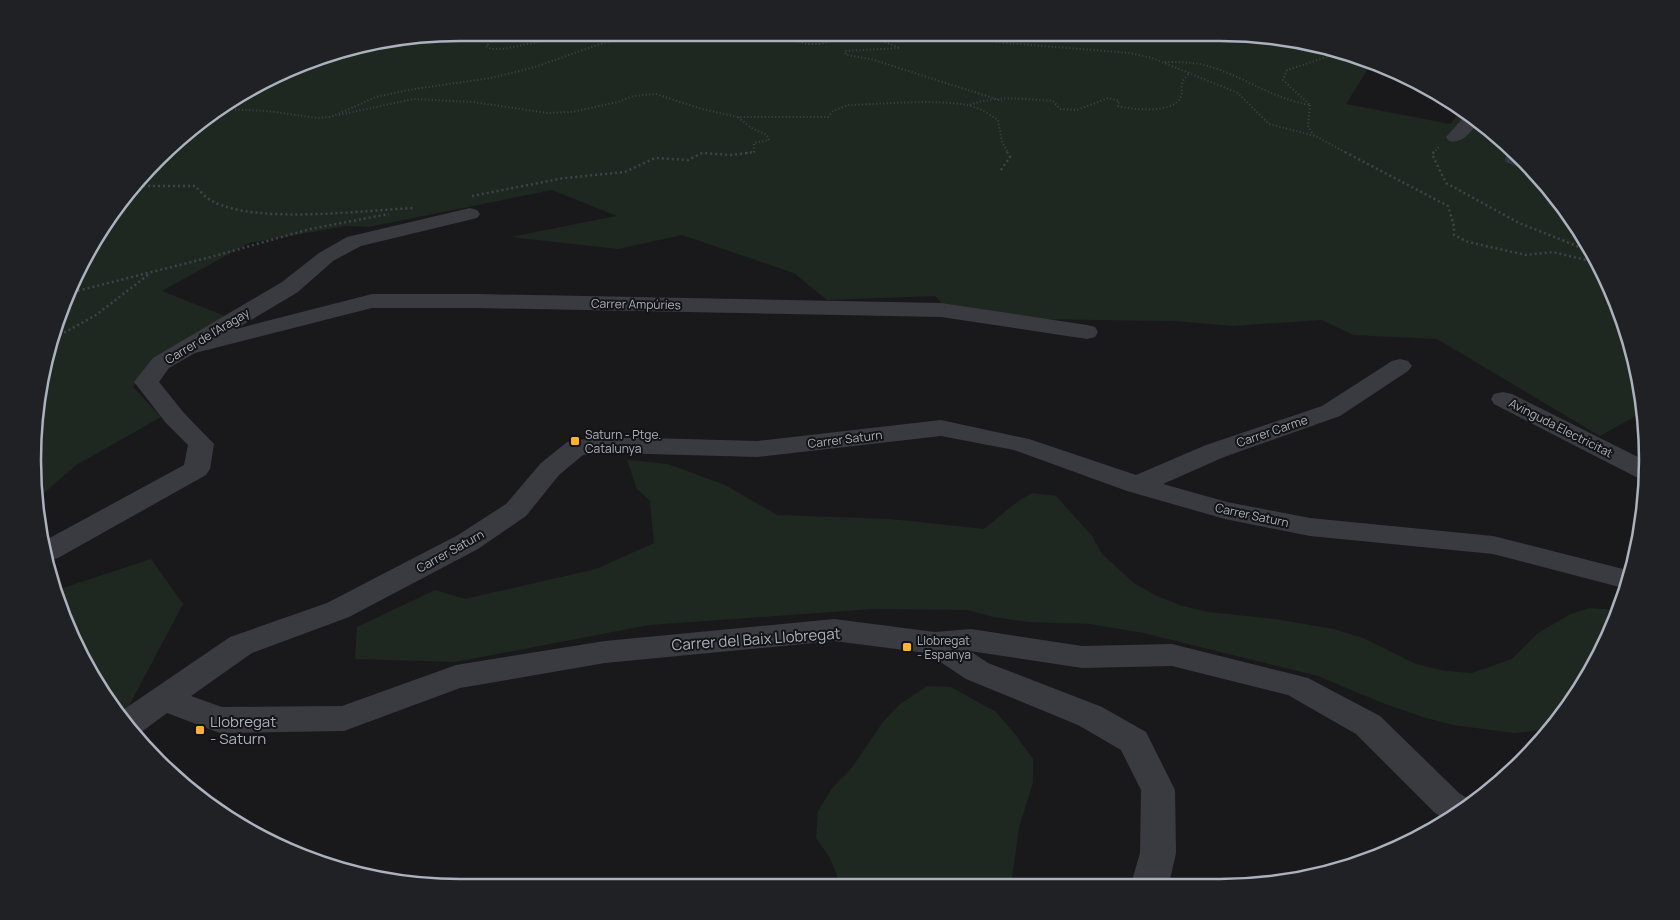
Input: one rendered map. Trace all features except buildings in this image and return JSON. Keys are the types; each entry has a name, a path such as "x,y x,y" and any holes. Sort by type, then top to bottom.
{"street":[{"path":"1455,137 1468,123"},
{"name":"Carrer de l'Aragay","path":"51,549 197,468 201,444 175,418 146,382 161,363 290,287 326,257 354,242 471,205"},
{"name":"Carrer Ampúries","path":"190,347 372,301 477,301 941,310 1087,332"},
{"name":"Carrer Carme","path":"1137,485 1214,450 1331,411 1400,366"},
{"name":"Avinguda Electricitat","path":"1503,399 1639,468"},
{"name":"Carrer Saturn","path":"133,721 241,645 338,610 468,542 516,510 550,468 576,448 613,445 757,449 941,428 1020,444 1137,485 1225,510 1310,527 1493,545 1621,578"},
{"name":"Carrer del Baix Llobregat","path":"164,699 220,720 344,718 456,677 605,652 834,630 935,643 971,640 1082,657 1172,655 1297,686 1368,724 1447,804 1453,808"},
{"path":"935,643 977,671 1090,716 1134,741 1158,790 1158,853 1151,879"}],"path":[{"path":"492,41 486,46 492,49 503,49 542,41"},
{"path":"331,117 376,97 408,90 491,78 535,67 611,41"},
{"path":"796,41 806,44 820,44 831,41"},
{"path":"882,41 900,48 846,51 846,55 871,59 1002,101"},
{"path":"989,41 1130,53 1190,72 1238,93 1269,124 1314,136 1448,206 1454,226 1454,235 1468,242 1526,255 1553,252 1588,261"},
{"path":"1314,136 1308,127 1310,105 1303,96 1283,80 1287,70 1329,56"},
{"path":"1162,62 1185,62 1210,67 1292,103 1310,105"},
{"path":"969,106 979,102 1053,101 1060,108 1076,110 1102,98 1113,98 1119,101 1118,106 1126,109 1172,106 1180,99 1182,82 1190,72"},
{"path":"230,110 267,111 316,118 331,117 398,101 413,100 473,102 548,113 572,112 633,96 656,94 738,117 828,117 834,111 848,105 946,103 969,106 988,113 998,120 1002,142 1010,157 1001,170"},
{"path":"471,205 564,178 625,172 655,158 688,160 702,153 732,155 754,152 754,143 769,140 767,135 751,128 738,117"},
{"path":"1455,137 1438,147 1432,154 1446,183 1518,223 1581,248"},
{"path":"77,291 149,274 310,228 419,208 320,213 262,212 242,210 213,202 195,186 143,186"},
{"path":"60,335 96,316 149,274"}],"shaded area":[{"path":"460,41 1220,41 1247,42 1302,49 1355,63 1368,68 1346,104 1450,124 1457,115 1496,145 1535,184 1552,205 1568,227 1596,275 1617,325 1631,378 1636,416 1600,436 1437,339 1353,335 1322,320 1233,326 1174,321 1025,319 947,308 935,296 827,300 794,273 682,235 618,249 511,237 617,216 552,190 368,227 347,226 249,243 162,291 225,316 151,363 133,387 161,417 76,465 43,494 42,433 49,378 63,325 84,275 112,227 145,184 184,145 205,128 227,112 275,84 325,63 378,49 433,42"},
{"path":"627,460 668,464 725,485 777,515 891,519 984,529 1017,502 1032,493 1056,496 1092,536 1102,554 1134,583 1155,595 1182,606 1208,612 1275,619 1334,629 1363,638 1416,664 1445,671 1472,673 1512,659 1538,633 1571,614 1589,608 1611,609 1583,669 1552,715 1540,730 1514,733 1453,725 1423,717 1380,702 1318,676 1144,633 1090,624 1028,622 993,617 968,610 872,609 649,625 455,662 355,659 357,627 435,590 465,599 596,569 654,543 650,501 637,489"},
{"path":"151,559 183,604 126,712 97,669 84,645 61,589"},
{"path":"927,686 951,687 996,712 1033,759 1033,782 1019,828 1012,879 839,879 830,858 816,838 818,811 833,787 851,769 883,722 899,705"}],"waterway":[{"path":"1509,157 1508,160 1515,163"}],"place":[{"name":"Saturn - Ptge. Catalunya","path":"575,441"},
{"name":"Llobregat - Espanya","path":"907,647"},
{"name":"Llobregat - Saturn","path":"200,730"}]}
